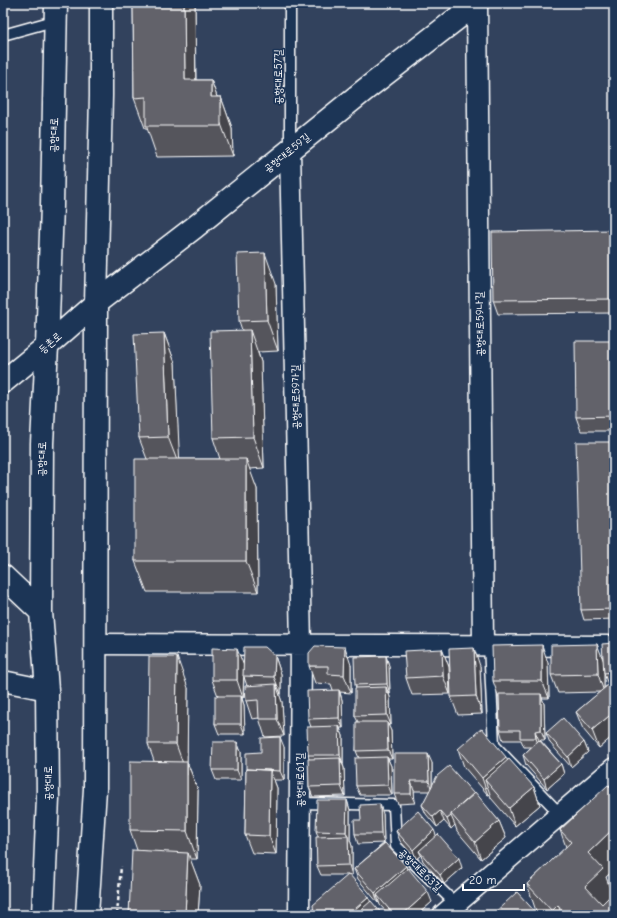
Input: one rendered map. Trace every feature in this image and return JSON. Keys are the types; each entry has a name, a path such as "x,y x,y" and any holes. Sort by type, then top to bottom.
{"main road":[{"path":"87,915 95,789 96,303 101,96 101,3"},
{"name":"공항대로59길","path":"96,303 195,227 366,89 477,3"},
{"name":"공항대로","path":"43,915 48,798 47,690 41,612 42,443 47,346 56,11"},
{"name":"등촌로","path":"3,382 96,303"},
{"path":"3,576 41,612"}],"street":[{"name":"공항대로59나길","path":"477,3 486,645"},
{"name":"공항대로59가길","path":"290,150 301,644"},
{"path":"95,644 614,646"},
{"name":"공항대로61길","path":"299,915 301,644"},
{"path":"3,681 47,690"},
{"name":"공항대로63길","path":"449,910 614,768"}],"lane":[{"name":"공항대로57길","path":"290,3 290,150"},
{"path":"3,35 56,11"},
{"path":"486,645 494,744 560,814"},
{"name":"공항대로63길","path":"300,803 394,805 396,846 449,910"}],"path":[{"path":"117,915 120,866"}],"building":[{"path":"133,3 184,3 185,80 211,80 211,97 221,97 221,126 146,126 146,97 134,98"},
{"path":"614,230 614,299 493,300 492,232"},
{"path":"265,253 267,320 239,321 237,254"},
{"path":"250,330 253,437 213,438 210,331"},
{"path":"164,333 168,437 139,438 134,334"},
{"path":"575,341 614,341 614,416 576,417"},
{"path":"576,442 614,442 614,609 581,610"},
{"path":"135,459 246,459 246,561 135,561"},
{"path":"614,643 614,672 604,673 602,644"},
{"path":"597,644 598,674 551,675 551,645"},
{"path":"542,645 542,681 493,681 492,646"},
{"path":"315,646 345,647 344,675 328,674 328,666 309,666 309,653"},
{"path":"244,647 265,647 275,656 274,677 243,676"},
{"path":"212,648 237,649 237,680 212,680"},
{"path":"474,648 476,696 451,697 449,649"},
{"path":"442,649 443,676 406,678 404,651"},
{"path":"386,656 387,684 355,685 354,657"},
{"path":"149,657 177,657 176,744 148,744"},
{"path":"614,680 614,712 592,730 576,712"},
{"path":"276,684 277,719 259,719 258,700 246,701 245,686"},
{"path":"386,687 387,715 355,716 355,688"},
{"path":"339,690 339,718 308,719 307,691"},
{"path":"499,694 541,694 541,730 535,731 536,738 520,738 520,730 500,730"},
{"path":"215,696 241,696 241,724 215,724"},
{"path":"563,718 584,742 568,757 546,733"},
{"path":"356,722 387,722 388,750 356,751"},
{"path":"339,726 340,755 308,755 307,727"},
{"path":"482,728 506,757 482,778 458,749"},
{"path":"280,737 280,771 246,769 246,753 261,752 261,738"},
{"path":"539,740 561,764 544,779 523,755"},
{"path":"213,742 237,742 237,770 212,770"},
{"path":"394,754 428,754 429,781 411,781 411,794 394,794"},
{"path":"387,757 388,785 356,786 355,758"},
{"path":"340,758 341,786 309,787 308,759"},
{"path":"509,759 534,787 509,808 485,780"},
{"path":"130,761 187,762 187,831 130,830"},
{"path":"449,766 474,794 447,819 440,811 433,817 422,805 437,776"},
{"path":"246,769 270,770 269,836 245,835"},
{"path":"608,785 614,791 614,828 588,853 603,869 585,886 602,904 610,896 614,900 614,915 567,915 558,905 552,911 527,884 571,842 560,830"},
{"path":"475,792 499,821 475,842 451,814"},
{"path":"317,800 347,800 346,832 316,831"},
{"path":"380,804 381,834 355,834 354,820 361,820 360,805"},
{"path":"418,811 434,830 413,850 396,831"},
{"path":"438,834 459,858 440,875 419,851"},
{"path":"348,836 349,865 317,866 316,837"},
{"path":"385,843 406,866 375,893 354,869"},
{"path":"132,850 188,853 185,915 129,915"},
{"path":"408,868 428,892 402,915 394,915 377,895"},
{"path":"349,874 369,897 348,915 314,915 313,905"},
{"path":"517,892 538,915 492,915"},
{"path":"371,901 383,915 355,915"}]}
